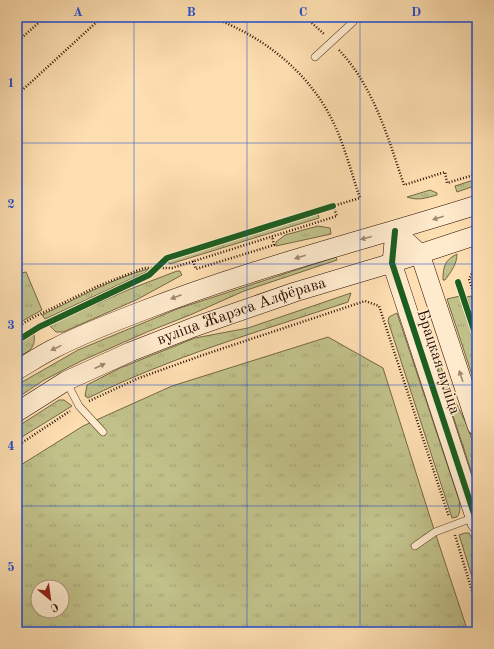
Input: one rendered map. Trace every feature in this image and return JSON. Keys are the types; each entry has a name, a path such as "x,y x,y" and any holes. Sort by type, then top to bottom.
{"main road":[{"name":"вуліца Жарэса Алфёрава","path":"17,370 53,349 115,321 183,295 284,262 395,231 477,205"},
{"name":"Брацкая вуліца","path":"395,231 420,254 477,426"},
{"name":"Брацкая вуліца","path":"395,231 392,263 476,520"},
{"name":"вуліца Жарэса Алфёрава","path":"17,412 66,381 130,352 194,327 295,292 392,263 477,235"}],"lane":[{"path":"315,57 353,22"},
{"path":"66,381 79,406 103,432"},
{"path":"414,546 435,532 476,520"}],"path":[{"path":"17,42 45,17"},
{"path":"17,95 102,17"},
{"path":"211,17 227,23 252,36 272,49 290,64 308,83 323,105 336,128 360,198 326,208"},
{"path":"305,17 322,31 343,54 362,80 377,108 404,185 448,171 447,183 477,174"},
{"path":"17,327 34,317 98,286 144,268 159,265 172,268 337,216 333,206"},
{"path":"193,261 196,269 267,247 274,244 272,236"},
{"path":"149,275 159,265"},
{"path":"477,267 469,279 477,303"},
{"path":"472,274 477,275"},
{"path":"17,446 79,406 139,378 365,300 379,306 452,526 477,607"}],"green space":[{"path":"477,179 477,185 457,192 455,186"},
{"path":"430,190 437,193 437,195 418,199 407,197"},
{"path":"318,214 319,218 170,264 167,261 172,258"},
{"path":"318,226 330,228 331,234 276,246 276,242 285,235"},
{"path":"457,254 453,268 445,280 443,280 447,261"},
{"path":"336,257 337,260 244,291 81,361 44,380 17,398 17,385 78,350 177,309"},
{"path":"148,269 146,272 45,319 42,315 107,284"},
{"path":"180,271 182,275 136,300 63,332 56,332 49,325 130,289"},
{"path":"26,272 42,310 17,324 17,274"},
{"path":"351,293 348,302 184,357 119,383 88,398 85,396 87,385 120,368 195,338 248,328"},
{"path":"460,296 477,349 477,390 447,299"},
{"path":"471,296 477,314 477,329 467,297"},
{"path":"397,313 459,500 460,511 457,517 452,518 388,321 389,317"},
{"path":"422,315 448,387 467,425 477,454 477,489 443,385"},
{"path":"34,334 34,343 31,349 17,358 17,344"},
{"path":"328,337 383,368 468,632 17,632 17,469 24,463 83,426 172,386"},
{"path":"59,400 64,400 72,406 17,440 17,427"},
{"path":"469,533 475,547 477,562 477,593 459,535"}],"cycle path":[{"path":"17,341 39,327 149,275 167,258 333,206"},
{"path":"395,231 392,263 477,523"},
{"path":"458,282 477,339"}]}
